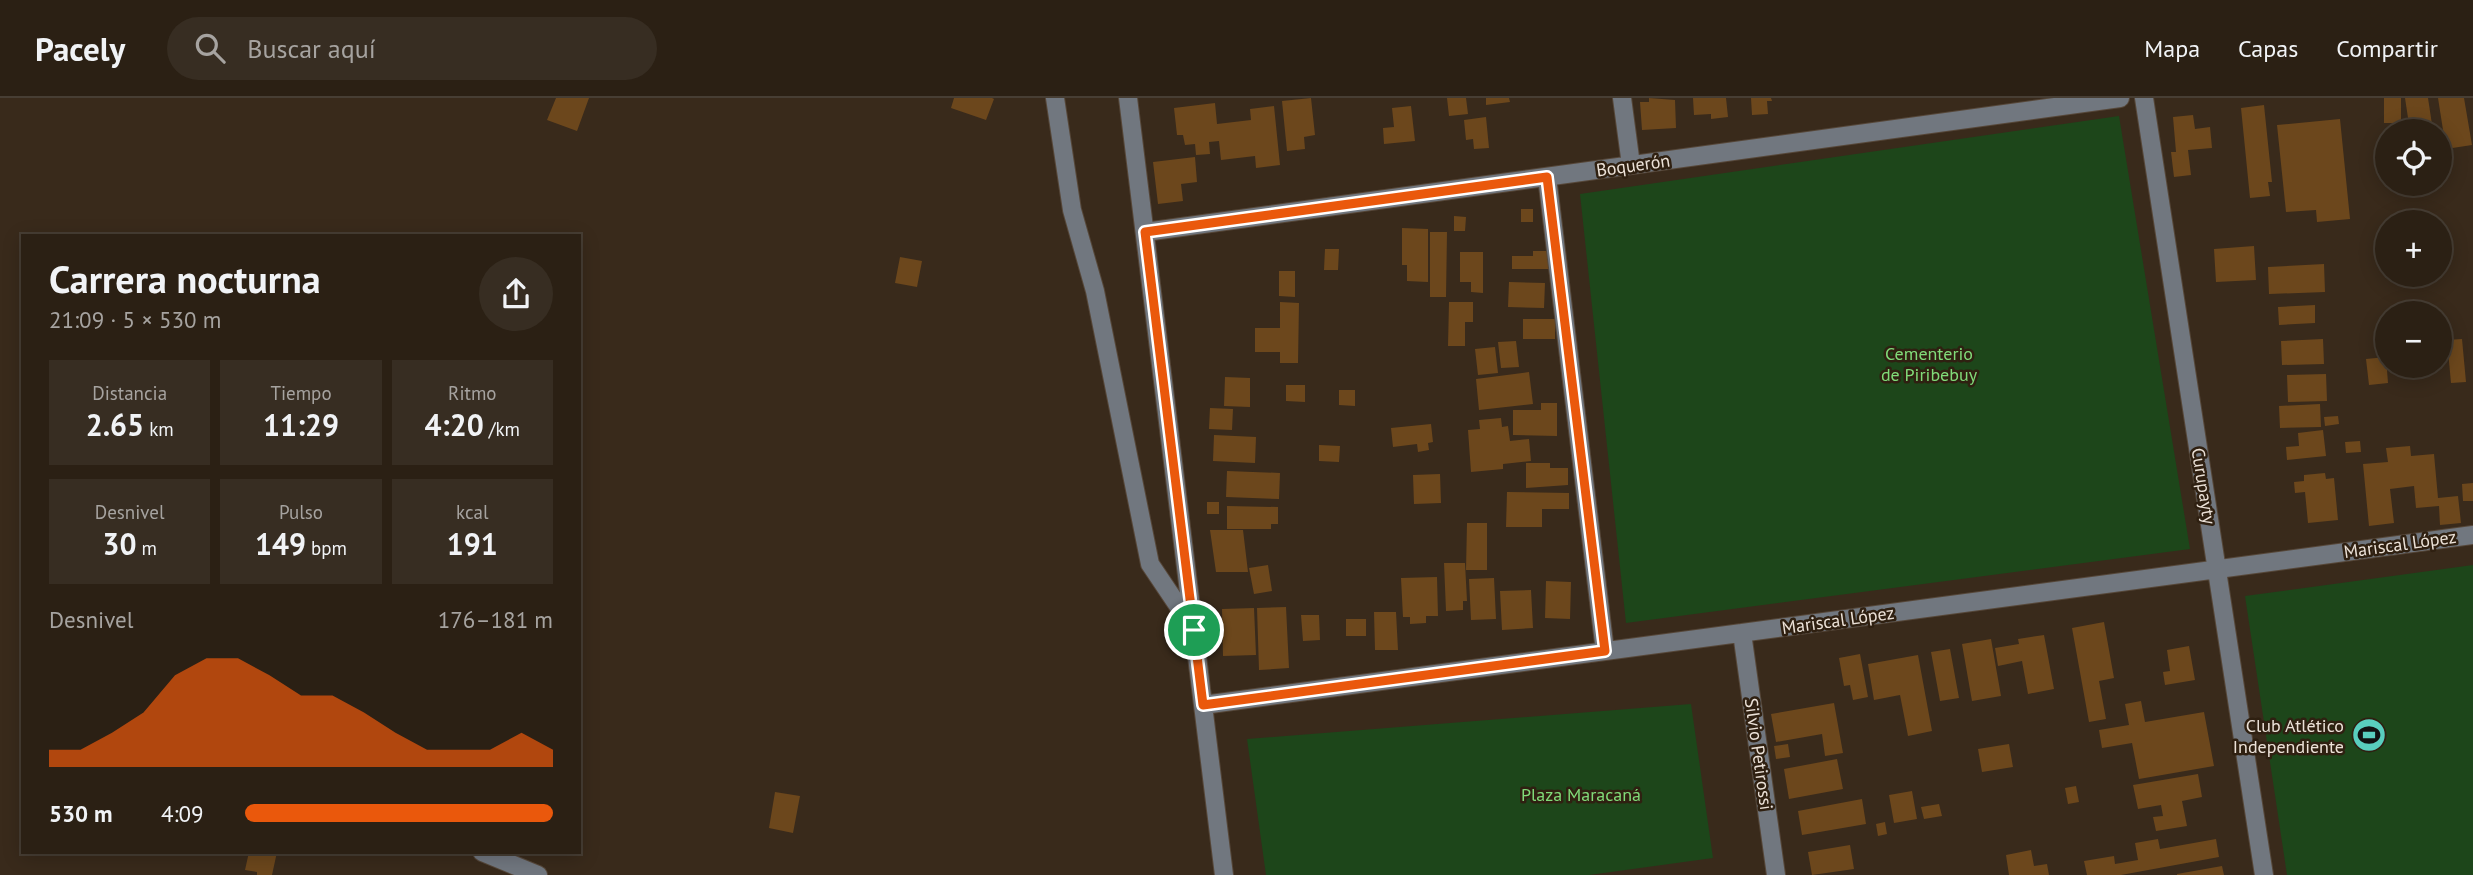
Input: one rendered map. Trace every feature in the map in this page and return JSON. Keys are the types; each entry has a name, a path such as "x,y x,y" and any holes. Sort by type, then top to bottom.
{"street":[{"path":"1055,98 1072,210 1095,291 1150,564 1194,630"},
{"path":"1128,98 1224,875"},
{"path":"1622,98 1631,166"},
{"name":"Boquerón","path":"1145,232 2120,98"},
{"name":"Curupayty","path":"2144,98 2264,875"},
{"path":"1547,177 1605,651"},
{"name":"Mariscal López","path":"1203,705 2473,535"},
{"name":"Silvio Petirossi","path":"1742,633 1776,875"},
{"path":"487,854 538,875"}],"green space":[{"name":"Cementerio de Piribebuy","path":"2119,116 2190,549 1626,623 1580,194"},
{"name":"Club Atlético Independiente","path":"2473,565 2473,875 2287,875 2245,596"},
{"name":"Plaza Maracaná","path":"1691,704 1713,858 1589,875 1266,875 1247,739"}],"building":[{"path":"556,98 589,98 577,131 547,120"},
{"path":"954,98 994,99 986,120 951,108"},
{"path":"1311,98 1315,135 1304,137 1305,149 1287,151 1282,101"},
{"path":"1447,98 1466,98 1468,114 1449,116"},
{"path":"1486,98 1509,98 1510,102 1486,105"},
{"path":"1649,98 1675,100 1676,128 1642,130 1640,102 1649,102"},
{"path":"1693,98 1726,98 1728,117 1711,119 1711,114 1694,115"},
{"path":"1751,98 1771,98 1772,101 1767,101 1768,114 1752,115"},
{"path":"2384,98 2401,98 2401,119 2384,119"},
{"path":"2405,98 2428,98 2431,119 2408,119"},
{"path":"2438,98 2464,98 2472,145 2452,148 2452,119 2441,119"},
{"path":"1215,103 1217,124 1251,120 1250,109 1274,106 1280,165 1256,168 1255,156 1221,160 1219,141 1209,142 1210,154 1196,155 1195,144 1185,145 1183,135 1177,135 1174,108"},
{"path":"2264,105 2272,182 2268,182 2270,196 2250,198 2241,108"},
{"path":"1411,106 1415,141 1384,144 1383,128 1394,127 1392,108"},
{"path":"2193,115 2195,129 2210,127 2212,148 2188,150 2191,175 2174,177 2171,152 2176,152 2173,117"},
{"path":"1486,117 1489,148 1474,149 1473,139 1466,140 1464,120"},
{"path":"2340,119 2350,219 2317,222 2316,210 2286,212 2277,125"},
{"path":"1195,157 1197,182 1181,184 1183,201 1158,204 1153,162"},
{"path":"1521,209 1533,209 1533,222 1521,222"},
{"path":"1454,216 1466,217 1465,231 1454,231"},
{"path":"1402,228 1428,229 1428,282 1407,281 1407,265 1402,265"},
{"path":"1430,232 1447,232 1446,297 1430,297"},
{"path":"2254,246 2256,280 2216,282 2214,249"},
{"path":"1325,249 1339,249 1338,270 1324,270"},
{"path":"1533,251 1549,251 1549,269 1512,269 1512,256 1533,256"},
{"path":"1460,252 1483,252 1483,293 1471,292 1471,282 1460,282"},
{"path":"900,257 922,261 917,287 895,283"},
{"path":"2324,264 2325,292 2269,294 2268,267"},
{"path":"1279,271 1295,271 1295,297 1279,296"},
{"path":"1509,282 1545,283 1544,308 1508,307"},
{"path":"1280,302 1299,303 1298,363 1280,363 1280,352 1255,352 1255,328 1280,328"},
{"path":"1449,302 1473,302 1473,322 1465,322 1465,346 1448,346"},
{"path":"2315,305 2315,323 2279,325 2278,307"},
{"path":"1523,319 1555,319 1555,339 1523,339"},
{"path":"2323,339 2324,364 2282,365 2281,341"},
{"path":"2462,339 2466,382 2451,383 2452,340"},
{"path":"1516,341 1519,367 1501,368 1498,342"},
{"path":"1495,347 1498,373 1478,375 1475,349"},
{"path":"2375,358 2375,378 2388,378 2388,383 2369,385 2366,359"},
{"path":"1529,372 1533,404 1479,410 1476,379"},
{"path":"2326,374 2327,401 2288,402 2287,375"},
{"path":"1225,377 1250,378 1250,407 1224,406"},
{"path":"1286,385 1305,385 1305,402 1286,401"},
{"path":"1339,390 1355,390 1355,406 1339,405"},
{"path":"1541,403 1557,403 1557,436 1513,435 1513,410 1541,410"},
{"path":"2320,404 2321,427 2280,428 2279,406"},
{"path":"1210,408 1233,409 1232,430 1209,429"},
{"path":"2338,416 2339,424 2325,426 2324,417"},
{"path":"1501,418 1502,427 1508,426 1510,441 1529,439 1531,461 1503,464 1503,469 1471,472 1468,430 1480,429 1479,420"},
{"path":"1431,424 1433,442 1428,443 1429,450 1418,452 1417,444 1393,447 1391,428"},
{"path":"2323,430 2326,456 2287,460 2286,447 2299,446 2298,433"},
{"path":"1214,435 1256,437 1255,463 1213,461"},
{"path":"2360,441 2361,452 2346,453 2345,442"},
{"path":"1319,445 1340,446 1339,462 1319,461"},
{"path":"2410,446 2411,456 2434,454 2438,498 2458,496 2461,523 2440,525 2439,506 2416,508 2414,486 2390,489 2394,523 2369,526 2363,464 2388,462 2386,448"},
{"path":"1526,463 1550,463 1550,468 1568,468 1568,485 1526,488"},
{"path":"1227,471 1280,473 1279,499 1226,497"},
{"path":"2325,473 2326,479 2334,478 2338,520 2308,523 2305,492 2295,493 2294,482 2304,481 2304,475"},
{"path":"1440,474 1441,503 1414,504 1413,475"},
{"path":"2473,483 2473,501 2463,501 2462,484"},
{"path":"1507,492 1569,493 1569,509 1542,509 1542,527 1506,527"},
{"path":"1207,502 1219,502 1219,514 1207,514"},
{"path":"1227,506 1278,507 1278,524 1271,524 1271,529 1227,529"},
{"path":"1467,523 1487,523 1487,570 1466,570"},
{"path":"1210,530 1243,530 1248,572 1216,572"},
{"path":"1444,563 1465,563 1467,601 1463,601 1463,610 1446,611"},
{"path":"1268,565 1272,591 1254,594 1249,568"},
{"path":"1437,577 1438,616 1426,616 1426,623 1410,624 1410,617 1403,617 1401,578"},
{"path":"1494,578 1496,619 1471,620 1469,579"},
{"path":"1546,581 1571,582 1570,619 1545,618"},
{"path":"1531,590 1533,628 1502,630 1500,591"},
{"path":"1286,607 1289,668 1259,670 1257,608"},
{"path":"1254,608 1256,655 1223,656 1222,609"},
{"path":"1374,612 1396,612 1398,650 1375,650"},
{"path":"1301,615 1319,615 1320,640 1303,641"},
{"path":"1346,619 1366,619 1366,636 1346,636"},
{"path":"2104,622 2114,678 2099,681 2106,719 2089,722 2072,628"},
{"path":"2044,635 2054,689 2028,694 2022,661 1998,666 1995,648 2019,644 2018,639"},
{"path":"1991,639 2001,696 1972,701 1962,644"},
{"path":"2189,646 2195,680 2165,685 2163,672 2170,671 2167,650"},
{"path":"1950,649 1959,698 1940,701 1931,652"},
{"path":"1860,654 1868,697 1853,700 1850,685 1844,686 1839,658"},
{"path":"1918,655 1932,731 1908,736 1900,695 1874,700 1868,664"},
{"path":"2141,701 2145,722 2204,712 2214,766 2139,779 2132,743 2102,748 2099,730 2129,725 2125,704"},
{"path":"1834,703 1843,753 1825,756 1822,734 1776,742 1771,714"},
{"path":"1788,744 1790,757 1776,759 1774,746"},
{"path":"2009,744 2013,767 1982,772 1978,749"},
{"path":"1837,759 1843,789 1789,799 1784,769"},
{"path":"2198,774 2202,797 2182,801 2187,826 2156,831 2153,817 2163,816 2161,805 2138,809 2133,785"},
{"path":"2076,786 2079,802 2068,804 2065,788"},
{"path":"1912,791 1917,819 1894,823 1889,795"},
{"path":"775,792 800,796 793,833 769,828"},
{"path":"1862,799 1866,824 1802,835 1798,811"},
{"path":"1939,804 1942,816 1924,819 1921,807"},
{"path":"1885,822 1887,834 1878,836 1876,824"},
{"path":"2158,839 2160,849 2216,839 2219,857 2121,875 2087,875 2084,861 2114,856 2115,864 2138,860 2135,843"},
{"path":"1850,845 1854,869 1812,875 1808,852"},
{"path":"2031,850 2034,866 2047,864 2049,875 2009,875 2006,855"},
{"path":"249,854 277,854 272,875 257,875 257,872 245,870"},
{"path":"2222,866 2224,875 2177,875 2177,874"}],"place":[{"name":"Club Atlético Independiente","path":"2369,735"}],"route":[{"path":"1547,177 1605,651 1203,705 1194,630 1145,232 1547,177"}]}
